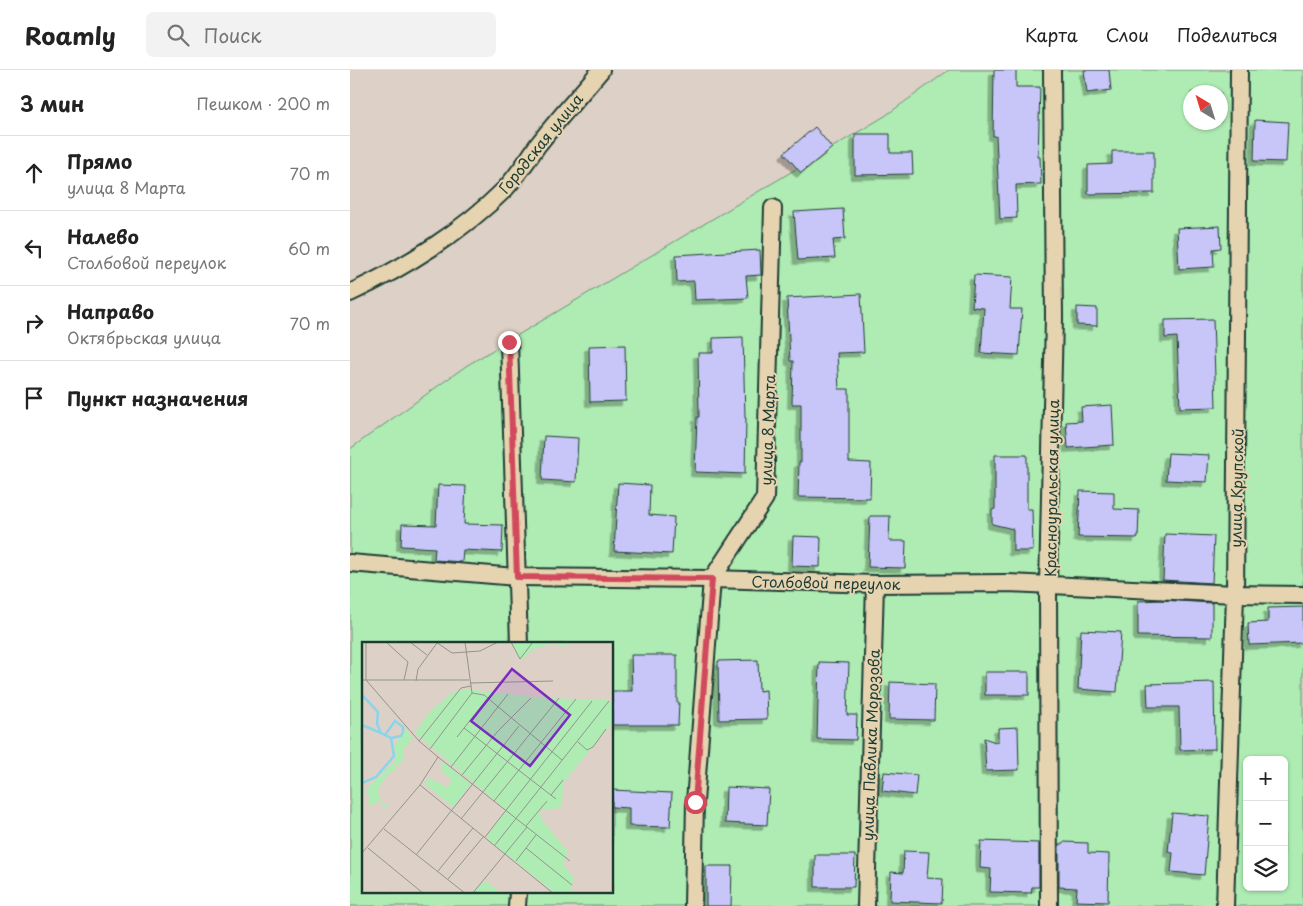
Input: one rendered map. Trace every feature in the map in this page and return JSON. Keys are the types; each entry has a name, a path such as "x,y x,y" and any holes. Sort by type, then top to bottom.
{"street":[{"name":"Городская улица","path":"350,293 385,276 458,229 485,208 523,168 537,147 601,70"},
{"name":"Красноуральская улица","path":"1049,906 1048,584 1054,318 1052,70"},
{"name":"улица Крупской","path":"1225,906 1235,594 1239,70"},
{"name":"улица 8 Марта","path":"693,906 695,802 712,579 765,498 773,208"},
{"path":"509,342 519,642"},
{"name":"Столбовой переулок","path":"350,563 517,577 712,579 875,584 1008,583 1235,594 1303,595"},
{"name":"улица Павлика Морозова","path":"866,906 875,584"}],"green space":[{"path":"949,70 1303,70 1303,906 350,906 350,449 466,366 885,116"}],"building":[{"path":"994,70 1016,70 1016,87 1040,87 1038,157 1040,157 1041,184 1016,185 1017,218 1000,219 996,136 993,136"},
{"path":"1084,70 1109,70 1111,90 1087,93"},
{"path":"1255,120 1288,122 1286,162 1254,161"},
{"path":"815,127 832,148 801,173 784,153"},
{"path":"855,134 890,134 890,153 912,153 913,174 855,175"},
{"path":"1112,151 1154,151 1154,193 1088,194 1088,165 1112,164"},
{"path":"843,209 845,239 833,240 835,258 798,260 794,212"},
{"path":"1220,226 1221,248 1213,249 1214,267 1179,269 1177,228"},
{"path":"760,250 761,275 746,276 748,298 695,300 694,281 677,282 676,255"},
{"path":"974,275 1012,277 1010,309 1022,309 1019,355 981,353 984,308 972,307"},
{"path":"861,294 864,352 837,353 839,389 849,389 849,462 871,463 870,498 798,497 799,462 801,462 801,404 792,404 793,361 790,361 787,298"},
{"path":"1077,307 1097,308 1097,326 1077,325"},
{"path":"1213,319 1216,407 1180,408 1177,337 1165,338 1165,320"},
{"path":"743,337 746,418 745,474 695,472 697,417 699,417 698,353 713,353 713,338"},
{"path":"625,345 626,401 590,402 589,346"},
{"path":"1112,405 1114,445 1068,448 1066,422 1082,421 1081,407"},
{"path":"544,436 578,438 576,482 542,480"},
{"path":"1168,453 1209,455 1207,482 1166,480"},
{"path":"995,455 1027,455 1027,509 1032,509 1033,551 1013,551 1013,529 992,524 992,510 995,509"},
{"path":"618,483 650,485 649,515 674,517 672,554 614,551"},
{"path":"438,485 466,486 464,524 503,525 502,552 463,550 462,562 434,560 435,548 401,546 402,524 436,525"},
{"path":"1080,491 1114,492 1114,509 1139,510 1138,538 1078,537"},
{"path":"870,516 890,516 889,541 906,541 905,568 868,567"},
{"path":"1165,534 1214,536 1212,583 1163,580"},
{"path":"793,536 821,537 820,567 792,566"},
{"path":"1162,600 1212,603 1212,637 1138,636 1138,601"},
{"path":"1303,607 1303,643 1249,645 1248,623 1268,622 1268,608"},
{"path":"1081,630 1121,632 1117,692 1078,689"},
{"path":"631,655 677,655 678,725 614,725 614,691 632,691"},
{"path":"758,660 759,691 766,690 767,719 719,720 718,661"},
{"path":"819,662 849,663 847,715 857,715 856,740 817,739"},
{"path":"985,672 1029,672 1029,695 985,695"},
{"path":"890,682 935,684 934,720 889,719"},
{"path":"1214,682 1215,749 1180,750 1179,707 1148,707 1147,684"},
{"path":"1018,727 1019,770 986,771 984,738 998,743 998,728"},
{"path":"884,772 917,775 915,795 882,791"},
{"path":"726,787 769,789 767,825 725,823"},
{"path":"614,790 672,793 670,827 629,826 629,808 614,807"},
{"path":"1172,813 1209,816 1204,875 1171,872 1173,853 1168,852"},
{"path":"981,841 1039,843 1039,887 1032,887 1031,893 990,892 991,869 980,868"},
{"path":"1063,842 1088,843 1088,853 1109,854 1108,902 1076,901 1077,888 1059,887 1059,844 1063,844"},
{"path":"904,851 929,852 927,878 943,879 942,903 890,901 891,872 903,873"},
{"path":"815,855 855,855 854,887 815,887"},
{"path":"706,866 732,866 731,906 706,906"}],"route":[{"path":"509,342 517,577 712,579 695,802"}]}
